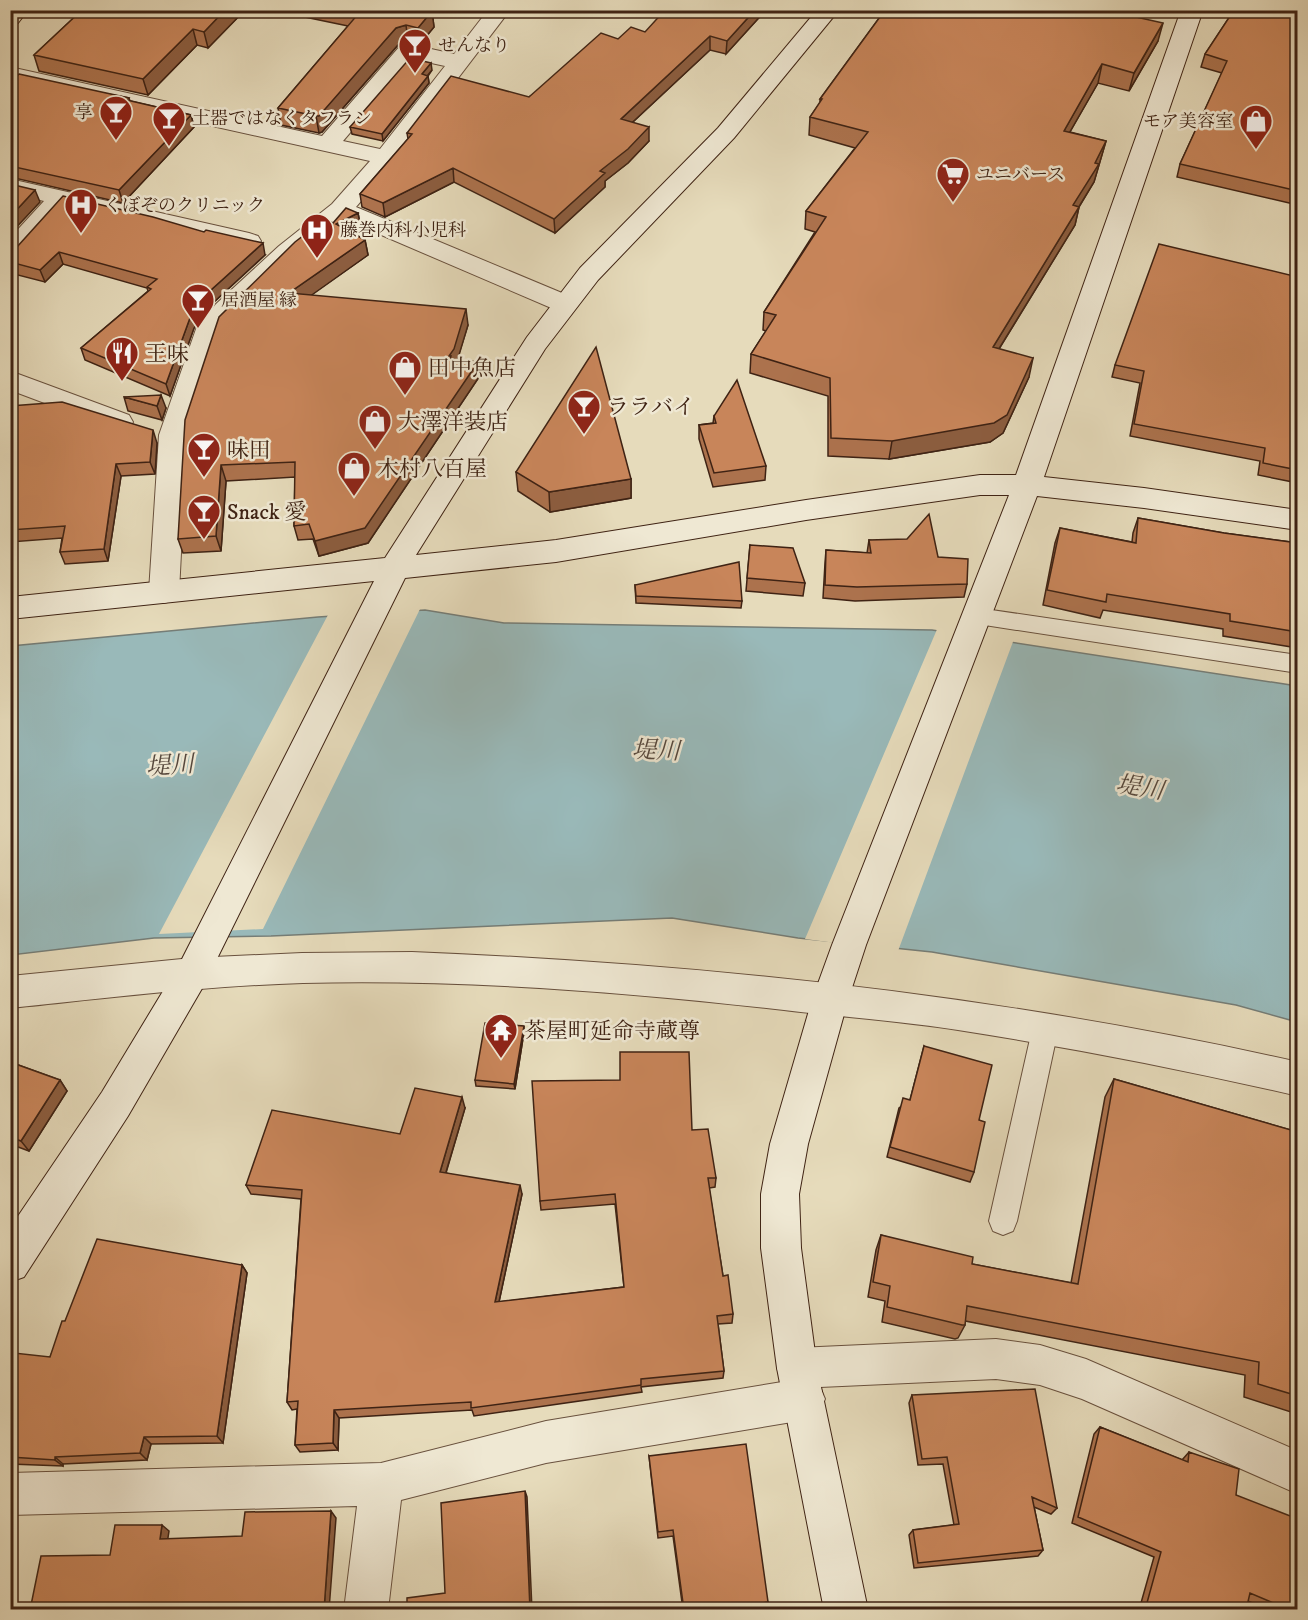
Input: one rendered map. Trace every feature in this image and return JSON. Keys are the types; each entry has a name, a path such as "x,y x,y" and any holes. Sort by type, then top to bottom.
{"highway":[{"path":"10,18 18,10"}],"street":[{"path":"164,592 156,432 209,329 225,310 288,250 342,209 386,157 500,10"},
{"path":"10,1263 115,1104 192,974 394,569 536,343 590,274 726,133 829,10"},
{"path":"846,1610 800,1383 781,1248 780,1194 789,1144 830,1000 849,945 1027,486 1192,10"},
{"path":"328,144 408,51 459,62"},
{"path":"10,74 386,157"},
{"path":"10,186 288,250"},
{"path":"10,254 61,197"},
{"path":"342,209 565,304"},
{"path":"10,380 84,410 156,432"},
{"path":"10,608 575,548 980,485 1027,486 1144,498 1298,520"},
{"path":"10,992 192,974 302,968 412,967 561,974 689,984 957,1014 1229,1063 1298,1079"},
{"path":"10,1494 381,1484 546,1442 800,1383 996,1359 1040,1365 1086,1380 1298,1473"},
{"path":"366,1610 381,1484"}],"lane":[{"path":"976,621 1298,664"},
{"path":"1003,1221 1045,1030"}],"water":[{"name":"堤川","path":"425,610 504,623 932,630 1297,686 1297,1022 1236,1005 932,952 798,938 672,918 271,936 154,938 11,955 11,646 318,617"}],"pier":[{"path":"421,607 263,929 159,934 329,613"},
{"path":"938,627 1014,639 898,951 805,939"}],"building":[{"path":"82,10 225,10 204,32 193,29 143,79 34,55"},
{"path":"349,10 432,11 418,28 406,25 396,28 319,116 278,108 359,13"},
{"path":"665,10 755,10 727,41 710,36 621,119 649,127 628,149 600,171 605,173 554,219 453,168 383,203 360,194 412,134 407,133 451,76 529,97 601,33 618,39 631,27 645,32"},
{"path":"885,10 1120,10 1118,13 1163,23 1134,73 1102,64 1064,131 1106,141 1095,163 1099,164 1073,205 1079,207 993,347 1033,358 1007,415 994,423 892,441 831,438 830,378 751,354 776,315 764,312 826,217 806,211 868,132 810,117 822,99 820,99"},
{"path":"1234,10 1298,10 1298,138 1292,148 1298,149 1298,191 1180,164 1227,61 1205,54"},
{"path":"410,58 431,63 422,74 428,76 382,134 350,127"},
{"path":"19,74 129,98 127,100 191,115 119,190 10,166 10,76 16,77"},
{"path":"10,184 35,190 10,217"},
{"path":"63,196 153,217 204,232 206,230 263,243 211,290 191,315 166,384 81,348 151,289 147,287 157,279 59,252 40,270 10,262 10,250 16,248"},
{"path":"346,208 358,213 336,224 365,240 289,293 466,309 454,349 449,356 451,356 450,359 478,362 365,528 315,541 309,524 294,526 295,462 221,465 216,536 178,539 185,420 219,317 295,242 325,219 333,223"},
{"path":"1159,244 1298,277 1298,470 1263,463 1265,448 1134,424 1144,371 1115,365"},
{"path":"596,347 631,479 549,492 516,472"},
{"path":"737,380 766,466 714,473 699,425 716,423 714,416"},
{"path":"161,395 157,406 124,397"},
{"path":"62,402 153,430 150,462 116,464 104,549 60,552 65,526 10,530 10,406"},
{"path":"929,514 938,557 968,559 967,584 857,587 825,585 826,550 871,553 869,540 907,539"},
{"path":"1138,518 1298,543 1298,632 1230,621 1230,614 1107,594 1106,602 1047,590 1060,528 1136,543"},
{"path":"750,545 793,548 805,583 747,578"},
{"path":"739,562 742,601 636,596 635,585"},
{"name":"茶屋町延命寺蔵尊","path":"485,1023 524,1026 514,1084 475,1080"},
{"path":"924,1046 992,1065 979,1120 985,1122 974,1172 890,1147 903,1098 910,1100"},
{"path":"620,1052 689,1052 692,1130 708,1129 716,1178 708,1178 723,1276 728,1275 733,1314 717,1316 724,1371 641,1379 641,1385 471,1408 471,1402 334,1410 333,1443 295,1445 298,1401 287,1402 302,1190 246,1185 272,1110 400,1134 415,1088 462,1097 440,1172 520,1185 495,1302 624,1287 615,1194 540,1201 532,1081 620,1080"},
{"path":"10,1062 60,1080 21,1141 10,1137"},
{"path":"1114,1079 1298,1132 1298,1396 1258,1384 1259,1362 967,1306 965,1325 887,1307 890,1286 873,1282 881,1235 973,1257 972,1264 1078,1284"},
{"path":"97,1239 242,1265 217,1436 144,1437 140,1453 55,1457 55,1460 10,1457 10,1363 14,1353 50,1357 62,1321 65,1321"},
{"path":"1035,1389 1057,1508 1032,1497 1043,1550 918,1563 913,1530 959,1524 947,1457 922,1459 912,1395"},
{"path":"1100,1427 1188,1462 1189,1452 1239,1469 1236,1495 1298,1519 1298,1610 1290,1610 1250,1593 1246,1610 1145,1610 1161,1552 1078,1517"},
{"path":"746,1444 768,1602 718,1610 684,1610 673,1530 658,1532 649,1456"},
{"path":"525,1491 530,1610 407,1610 407,1598 445,1593 441,1503"},
{"path":"331,1511 324,1610 30,1610 41,1556 110,1555 115,1525 162,1525 160,1539 242,1536 245,1512"}],"place":[{"name":"せんなり","path":"415,74"},
{"name":"享","path":"116,141"},
{"name":"土器ではなくタフラン","path":"169,147"},
{"name":"モア美容室","path":"1256,150"},
{"name":"ユニバース","path":"953,203"},
{"name":"くぼぞのクリニック","path":"81,234"},
{"name":"藤巻内科小児科","path":"317,259"},
{"name":"居酒屋 縁","path":"198,329"},
{"name":"王味","path":"122,382"},
{"name":"田中魚店","path":"405,396"},
{"name":"ララバイ","path":"584,435"},
{"name":"大澤洋装店","path":"375,450"},
{"name":"味田","path":"204,478"},
{"name":"木村八百屋","path":"354,497"},
{"name":"Snack 愛","path":"204,540"},
{"name":"茶屋町延命寺蔵尊","path":"501,1059"}]}
